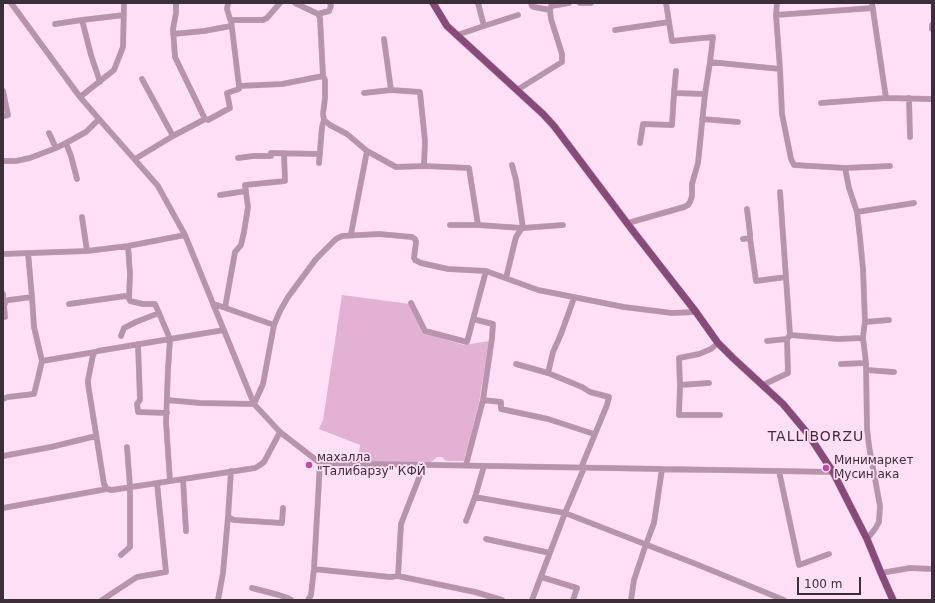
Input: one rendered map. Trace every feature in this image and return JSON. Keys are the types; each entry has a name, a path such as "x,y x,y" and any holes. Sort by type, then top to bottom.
{"main road":[{"path":"433,3 447,26 543,114 554,126 718,343 783,404 808,434 833,472 867,539 894,600"}],"street":[{"path":"11,3 80,97 158,186 185,235 254,404 280,432 320,463 833,472"},
{"path":"80,97 114,70 122,47 124,3"},
{"path":"176,3 173,34 174,57 205,119"},
{"path":"135,159 173,136 230,108 227,93 239,89 239,86 231,23 227,9 228,3"},
{"path":"173,34 204,31 231,23 263,20 267,18 280,3"},
{"path":"295,3 318,14 328,11 331,6 330,3"},
{"path":"478,3 484,26"},
{"path":"531,3 534,7 550,10"},
{"path":"517,90 562,62 562,54 551,19 550,10 551,6 569,3"},
{"path":"580,3 591,3"},
{"path":"628,223 684,207 688,204 692,196 692,184 698,163 712,37 672,42 666,3"},
{"path":"777,3 776,15 782,114 791,159 794,165 845,168 890,166"},
{"path":"776,15 872,6 886,98"},
{"path":"318,14 320,18 323,76 325,80 326,98 319,163"},
{"path":"55,24 124,15"},
{"path":"457,35 518,15"},
{"path":"82,20 100,82"},
{"path":"615,30 669,22"},
{"path":"384,39 391,90"},
{"path":"710,62 780,69"},
{"path":"640,143 643,124 672,126 676,71"},
{"path":"239,86 282,84 323,76"},
{"path":"142,79 173,136"},
{"path":"364,93 391,90 420,92 425,141 424,166"},
{"path":"3,91 8,115 3,116"},
{"path":"674,94 705,94"},
{"path":"821,103 886,98 932,99"},
{"path":"909,98 910,137"},
{"path":"702,119 738,122"},
{"path":"3,161 16,161 30,158 56,148 86,132 99,120"},
{"path":"324,120 347,134 367,151 396,167 424,166 469,168 478,225"},
{"path":"49,133 56,148"},
{"path":"66,143 77,179"},
{"path":"351,234 367,151"},
{"path":"238,158 271,156 271,153 320,154"},
{"path":"225,308 235,252 241,244 244,232 248,207 246,185 285,181 284,153"},
{"path":"506,278 516,236 522,228 516,180 512,165"},
{"path":"845,168 849,188 857,212 860,238 863,269 865,322 863,338 866,363 868,434 880,506 879,522 867,539"},
{"path":"220,195 246,191"},
{"path":"763,385 788,373 789,337 780,192"},
{"path":"857,212 914,203"},
{"path":"747,209 756,281 786,277"},
{"path":"82,216 87,251"},
{"path":"450,225 522,228 563,225"},
{"path":"254,404 263,384 274,325 280,310 316,259 336,239 351,234 388,234 412,237 416,242 414,258 417,261 448,268 486,271 538,290 624,307 672,313 696,312"},
{"path":"3,254 87,251 128,246 185,235"},
{"path":"743,239 750,238"},
{"path":"128,246 130,274 129,298"},
{"path":"3,399 34,394 42,361 34,327 28,253"},
{"path":"411,303 425,330 467,342 486,271"},
{"path":"3,294 5,317 3,317"},
{"path":"69,304 124,296 130,300 143,304 155,304 170,339 167,400 170,481"},
{"path":"4,304 9,300 32,297"},
{"path":"548,373 553,352 574,298"},
{"path":"214,304 274,325"},
{"path":"121,336 124,328 160,313"},
{"path":"466,466 483,400 493,324 473,319"},
{"path":"865,322 889,320"},
{"path":"42,361 224,330"},
{"path":"767,341 789,337 838,339 863,338"},
{"path":"718,343 711,349 699,354 679,358 679,415 720,415"},
{"path":"138,344 140,400 137,404 138,412 167,413"},
{"path":"95,352 93,355 88,384 104,484 107,489"},
{"path":"841,364 866,363"},
{"path":"516,364 548,373 582,387 590,392 609,398 532,600"},
{"path":"866,370 894,372"},
{"path":"680,385 709,383"},
{"path":"167,400 200,403 254,404"},
{"path":"483,400 501,402 501,409 548,419 594,434"},
{"path":"3,508 107,489 112,490 255,468 264,462 280,432"},
{"path":"3,456 51,447 96,436"},
{"path":"121,555 130,547 130,487 127,447"},
{"path":"308,600 311,595 314,569 320,463"},
{"path":"398,576 402,524 424,465"},
{"path":"466,521 484,466"},
{"path":"630,600 634,580 654,523 662,469"},
{"path":"218,600 223,573 231,471"},
{"path":"779,471 799,565 829,554"},
{"path":"183,479 186,531"},
{"path":"102,600 137,577 166,572 157,483"},
{"path":"475,497 565,513 784,600"},
{"path":"228,517 234,520 282,523 283,508"},
{"path":"486,539 550,553"},
{"path":"881,573 910,568 932,569"},
{"path":"314,569 390,577 398,576 475,592 502,600"},
{"path":"541,577 577,588 573,600"},
{"path":"252,588 279,595 291,600"}],"shaded area":[{"path":"342,295 410,304 424,333 464,345 489,341 479,403 464,461 446,461 442,457 437,457 430,463 358,461 360,445 319,429 323,420"}],"place":[{"name":"махалла \"Талибарзу\" КФЙ","path":"309,465"},
{"name":"Минимаркет Мусин ака","path":"826,468"}],"district":[{"name":"TALLIBORZU","path":"816,437"}]}
